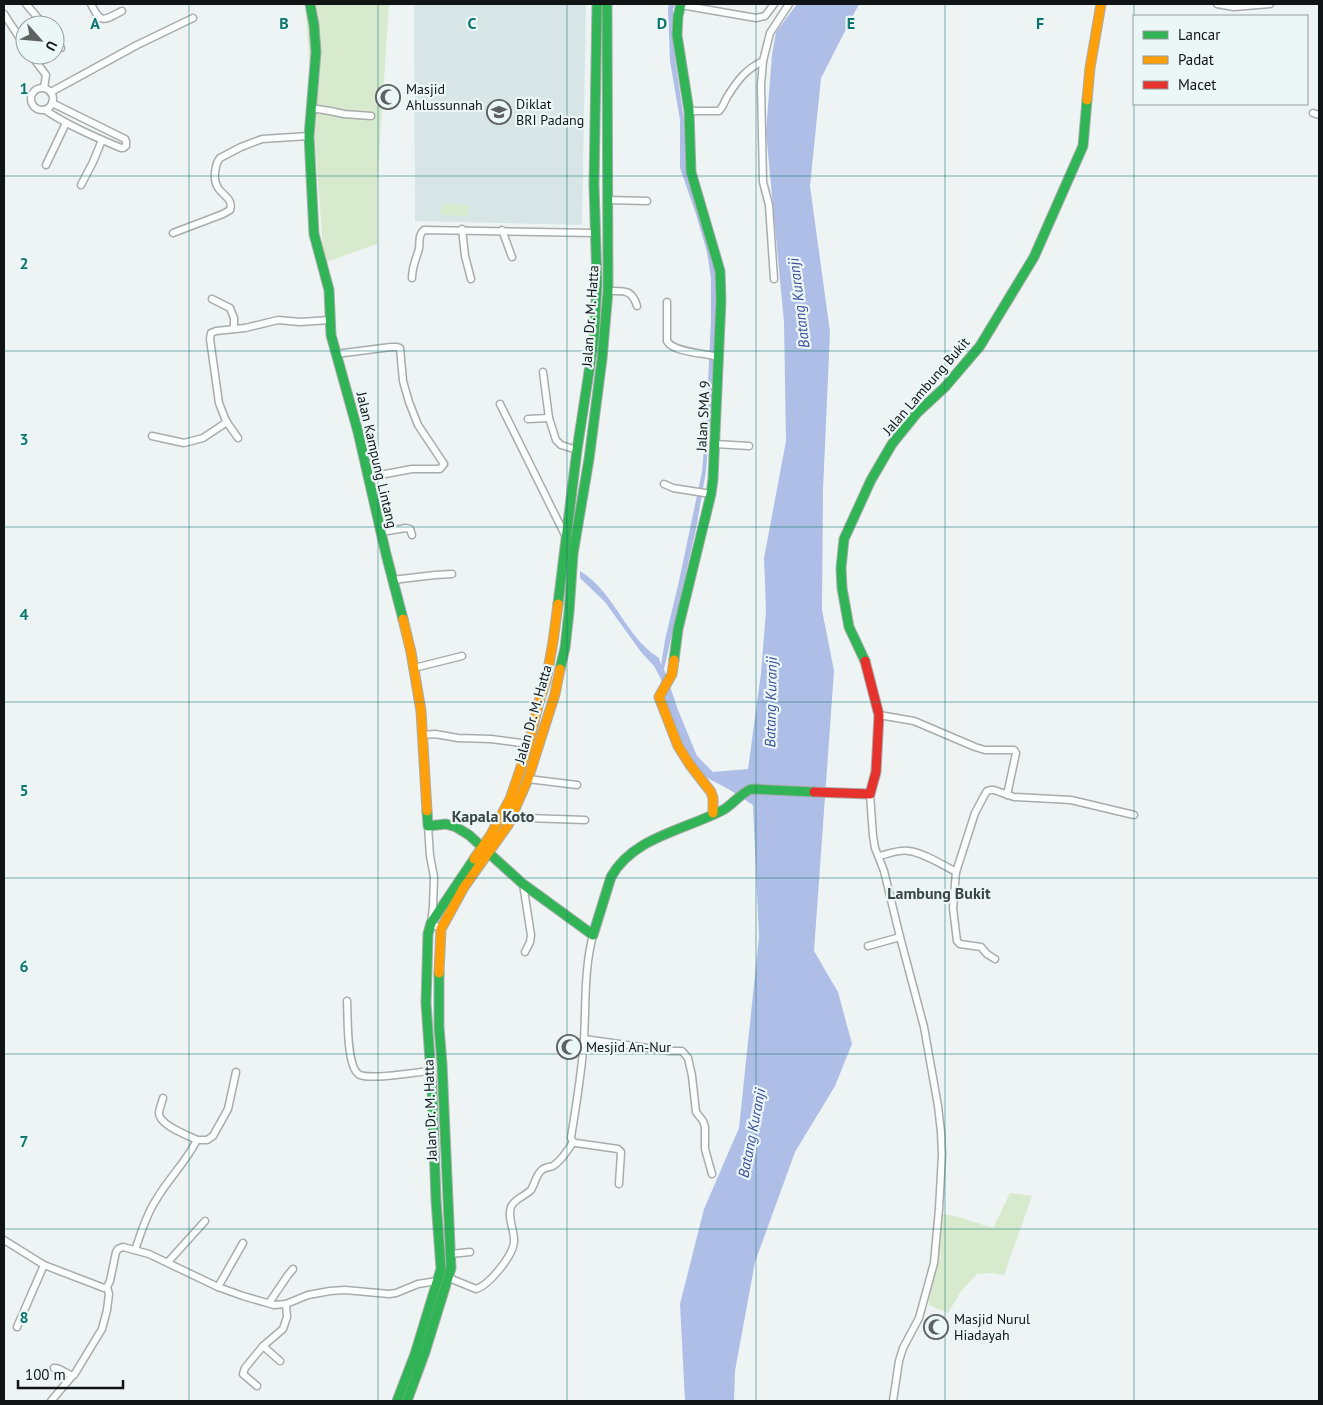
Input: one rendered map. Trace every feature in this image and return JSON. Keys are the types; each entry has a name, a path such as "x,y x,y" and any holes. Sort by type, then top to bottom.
{"street":[{"path":"26,4 35,15"},
{"path":"91,4 100,18 106,19 122,11"},
{"name":"Jalan Kampung Lintang","path":"310,4 316,52 309,136 314,234 329,290 330,320 336,354 369,477 380,532 414,668 421,711 430,856 434,877 431,923"},
{"path":"412,278 414,261 419,249 420,235 424,230 462,229 596,233 594,184 597,4"},
{"name":"Jalan Dr. M. Hatta","path":"397,1401 415,1354 441,1269 426,1002 428,934 431,923 450,892 508,825 514,812 536,759 560,672 569,612 573,554 589,459 601,367 608,287 606,4"},
{"path":"681,4 756,18 765,16 774,4"},
{"name":"Jalan SMA 9","path":"681,4 677,35 689,111 691,172 716,257 721,283 714,355 715,444 713,480 707,494 678,629 674,664 670,678 659,697 678,746 690,765 708,787 713,798 713,814"},
{"path":"774,279 769,205 763,182 761,85 763,60 770,33 788,4"},
{"name":"Jalan Lambung Bukit","path":"870,794 876,772 879,715 867,665 849,627 842,588 841,556 844,539 871,480 892,444 917,413 945,387 980,346 1034,257 1082,146 1090,68 1101,4"},
{"path":"1217,4 1234,6 1270,4"},
{"path":"4,14 15,31"},
{"path":"52,103 125,139 126,144 124,147 120,148 66,123 45,110 38,109 31,101 32,94 37,89 48,90 83,74 137,44 193,18"},
{"path":"689,111 719,111 722,109 728,95 738,80 750,67 763,60"},
{"path":"38,65 46,75 48,90 53,97 49,108 45,110"},
{"path":"311,108 344,114 371,116"},
{"path":"46,165 66,123"},
{"path":"173,233 230,210 231,203 216,184 216,167 220,158 262,139 309,136"},
{"path":"81,185 102,140"},
{"path":"608,200 647,201"},
{"path":"462,229 470,279"},
{"path":"502,230 512,257"},
{"name":"Jalan Dr. M. Hatta","path":"407,1401 425,1352 451,1268 439,1027 441,929 486,850 490,836 510,799 520,775 551,658 568,514 594,339 597,283 596,233"},
{"path":"597,283 632,295 637,306"},
{"path":"212,299 230,308 234,318 234,328"},
{"path":"667,302 668,344 679,349 714,355"},
{"path":"238,438 227,422 219,403 210,335 213,331 245,328 278,320 300,322 330,320"},
{"path":"336,354 391,347 400,348 403,381 409,402 418,425 444,464 440,469 412,470 369,477"},
{"path":"543,372 549,418 558,443 577,450"},
{"path":"500,404 566,537"},
{"path":"528,419 549,418"},
{"path":"152,436 184,443 203,438 227,422"},
{"path":"715,444 749,446"},
{"path":"664,484 671,488 707,494"},
{"path":"380,532 406,528 410,529 412,534"},
{"path":"392,580 452,574"},
{"path":"414,668 462,656"},
{"path":"879,715 914,721 985,750 1014,750 1016,753 1007,795"},
{"path":"422,735 435,734 458,738 507,740 529,744"},
{"path":"528,779 577,785"},
{"path":"619,1184 621,1152 618,1149 576,1144 571,1138 581,1077 588,952 607,888 615,870 623,860 651,842 724,809 751,789 870,794 873,836 884,871 924,1027 933,1072 942,1155 934,1264 919,1318 903,1348 899,1361 893,1401"},
{"path":"995,959 981,947 960,944 957,941 953,908 956,872 975,814 987,791 994,790 1014,797 1071,800 1134,815"},
{"path":"514,812 527,818 585,820"},
{"path":"428,826 446,824 456,827 469,835 523,884 593,935"},
{"path":"879,856 909,850 956,872"},
{"path":"523,884 531,935 525,952"},
{"path":"431,923 441,929"},
{"path":"868,946 900,937"},
{"path":"347,1001 351,1059 359,1075 380,1076 430,1071"},
{"path":"584,1039 669,1051 682,1051 688,1058 696,1112 705,1127 705,1149 712,1174"},
{"path":"163,1098 159,1112 160,1119 172,1128 197,1140 210,1139 228,1109 236,1072"},
{"path":"432,1101 444,1100"},
{"path":"135,1250 154,1202 197,1140"},
{"path":"449,1278 476,1289 484,1285 510,1255 514,1242 510,1212 513,1204 531,1190 542,1170 554,1165 573,1142"},
{"path":"168,1262 206,1221"},
{"path":"4,1240 44,1265 104,1288 107,1287"},
{"path":"218,1287 243,1243"},
{"path":"51,1401 73,1376 102,1329 109,1294 107,1287 118,1250 123,1247 168,1262 218,1287 242,1296 280,1305 330,1291 345,1290 389,1294 418,1284 437,1281"},
{"path":"450,1254 470,1252"},
{"path":"17,1326 44,1265"},
{"path":"269,1303 293,1269"},
{"path":"257,1386 243,1374 245,1368 263,1346 283,1329 287,1317 286,1304"},
{"path":"263,1346 280,1361"},
{"path":"54,1368 73,1376"}],"shaded area":[{"name":"Diklat BRI Padang","path":"414,4 586,4 582,225 415,221"}],"green space":[{"path":"305,4 389,4 377,185 377,244 324,263"},
{"path":"442,204 468,205 468,216 441,215"},
{"path":"1010,1193 1032,1196 1004,1275 991,1273 977,1274 962,1290 948,1313 929,1305 939,1213 993,1228"}],"water":[{"name":"Batang Kuranji","path":"669,4 675,4 673,9 675,58 684,120 687,165 716,267 718,286 713,388 706,471 696,529 664,669 697,756 713,772 748,769 761,673 766,611 764,558 786,441 784,322 766,132 772,55 776,32 797,4 859,4 821,78 810,186 830,332 823,490 822,610 834,671 814,951 838,992 852,1044 835,1086 795,1152 755,1262 735,1371 734,1401 685,1401 680,1304 704,1209 739,1128 759,937 753,805 700,774 684,751 663,693 661,679 654,666 641,652 605,602 580,578 580,571 592,580 611,602 637,638 659,658 661,665 702,472 711,319 711,279 707,252 680,168 680,120 670,61"}],"traffic: fast":[{"path":"310,4 316,52 309,136 314,234 329,290 331,335 358,432 403,619"},
{"path":"558,604 577,450 594,339 597,283 594,184 597,4"},
{"path":"560,669 565,648 573,554 589,459 602,359 608,291 607,4"},
{"path":"674,660 678,629 713,479 721,300 720,271 691,172 689,111 677,35 681,4"},
{"path":"865,661 849,627 842,588 841,568 844,539 871,480 892,444 917,413 945,387 980,346 1034,257 1083,146 1087,100"},
{"path":"427,811 428,826 446,824 456,827 469,835 523,884 593,935 611,877 632,852 661,836 723,810 751,789 814,792"},
{"path":"397,1401 415,1354 441,1269 426,1003 428,934 431,923 474,859"},
{"path":"407,1401 425,1352 451,1268 439,1027 439,973"}],"traffic: slow":[{"path":"1087,100 1090,68 1101,4"},
{"path":"474,859 490,836 510,799 529,744 546,681 558,604"},
{"path":"403,619 411,652 421,711 427,811"},
{"path":"674,660 672,674 659,697 678,746 711,792 713,813"},
{"path":"439,973 441,929 464,887 508,825 528,779 555,694 560,669"}],"traffic: jam":[{"path":"814,792 870,794 876,772 879,715 865,661"}],"place":[{"name":"Masjid Ahlussunnah","path":"388,97"},
{"name":"Diklat BRI Padang","path":"499,112"},
{"name":"Mesjid An-Nur","path":"569,1047"},
{"name":"Masjid Nurul Hiadayah","path":"936,1327"}],"district":[{"name":"Kapala Koto","path":"493,816"},
{"name":"Lambung Bukit","path":"939,893"}]}
